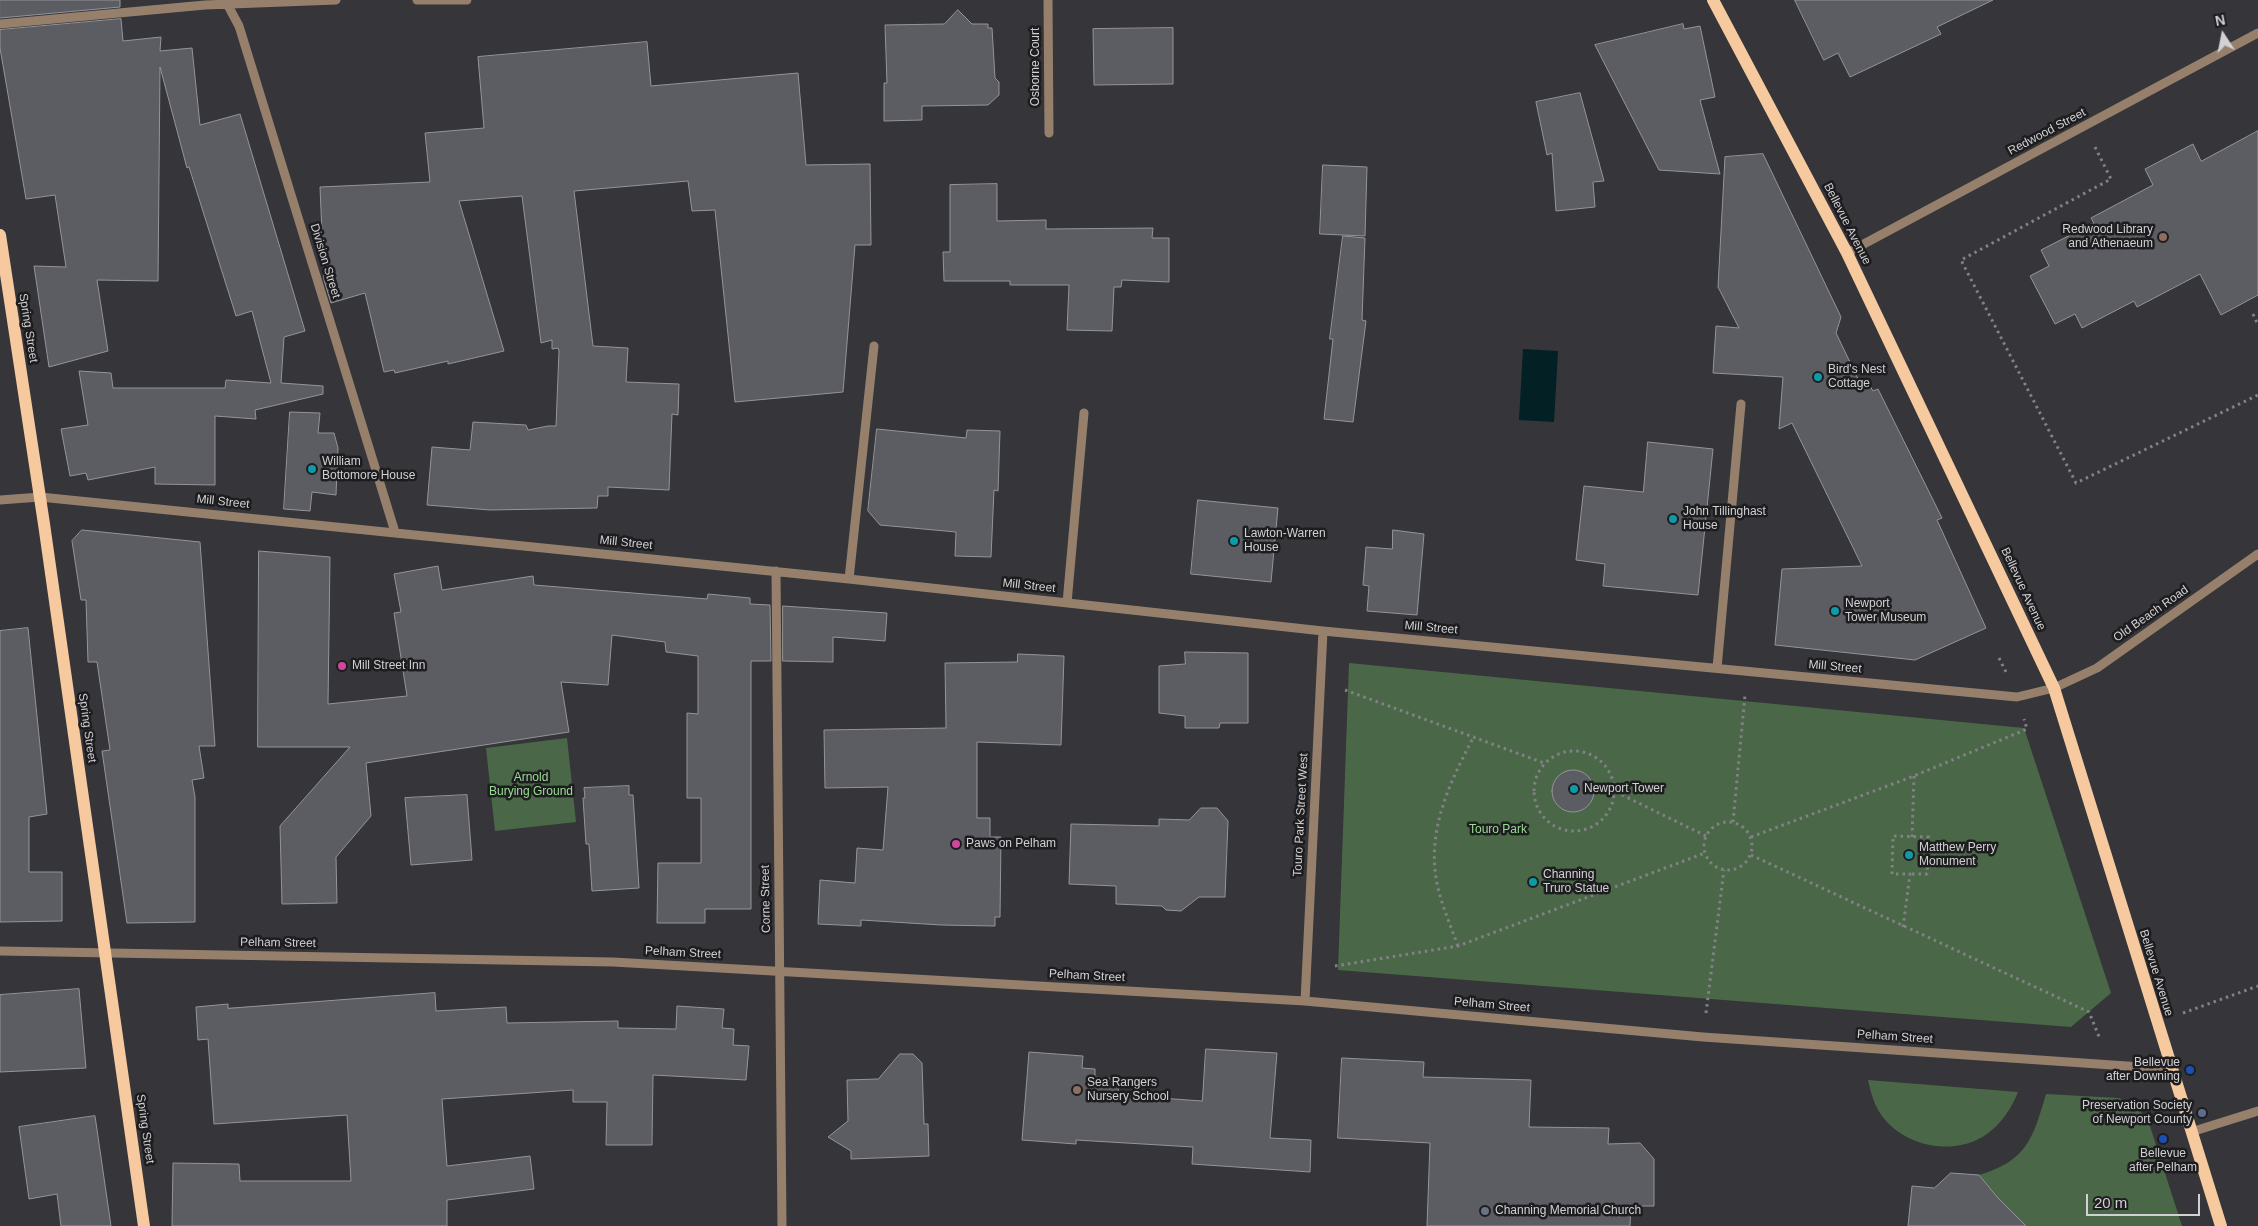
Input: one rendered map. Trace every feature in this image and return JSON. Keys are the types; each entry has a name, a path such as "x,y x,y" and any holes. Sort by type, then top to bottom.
{"main road":[{"name":"Bellevue Avenue","path":"1713,0 1847,253 2054,688 2221,1226"},
{"name":"Spring Street","path":"0,235 106,951 144,1226"}],"street":[{"path":"0,24 226,2 336,0"},
{"path":"417,0 467,0"},
{"name":"Osborne Court","path":"1048,0 1049,133"},
{"name":"Division Street","path":"226,2 239,26 396,532"},
{"name":"Redwood Street","path":"1847,253 2258,33"},
{"path":"850,579 874,346"},
{"path":"1717,668 1741,404"},
{"path":"1067,603 1084,413"},
{"name":"Mill Street","path":"0,500 40,497 776,571 1323,631 2017,696 2054,688"},
{"name":"Old Beach Road","path":"2054,688 2097,668 2258,554"},
{"name":"Corne Street","path":"776,571 782,1226"},
{"name":"Touro Park Street West","path":"1305,1001 1323,631"},
{"name":"Pelham Street","path":"0,951 106,951 613,962 780,971 1305,1001 1703,1037 2171,1069"},
{"path":"2191,1132 2258,1111"}],"path":[{"path":"2084,126 2111,179 1961,260 2076,483 2258,395"},
{"path":"2253,314 2258,325"},
{"path":"1341,689 1544,763"},
{"path":"1733,822 1745,692"},
{"path":"1751,837 1914,776 2028,729"},
{"path":"1458,946 1440,898 1434,857 1438,817 1452,779 1474,736"},
{"path":"1581,750 1599,758 1612,773 1616,792 1610,812 1597,826 1578,833 1558,829 1542,818 1534,800 1535,780 1544,763 1561,752 1581,750"},
{"path":"1912,837 1914,776"},
{"path":"1616,792 1706,836"},
{"path":"1722,822 1733,822 1747,830 1753,846 1751,855 1740,867 1733,870 1724,870 1716,867 1705,854 1704,845 1706,836 1712,828 1722,822"},
{"path":"1893,836 1929,838 1927,874 1910,874 1892,874 1893,836"},
{"path":"1335,966 1458,946 1705,854"},
{"path":"1751,855 2089,1012 2111,1065"},
{"path":"1703,1037 1724,870"},
{"path":"1903,927 1910,874"},
{"path":"2157,1023 2258,986"}],"green space":[{"name":"Touro Park","path":"1349,663 2024,728 2111,993 2071,1027 1338,970"},
{"name":"Arnold Burying Ground","path":"567,738 576,822 495,831 486,748"},
{"path":"1868,1080 2018,1092 2005,1115 1987,1134 1974,1141 1946,1147 1917,1141 1892,1127 1877,1108"},
{"path":"2046,1094 2119,1098 2137,1107 2149,1123 2182,1226 2015,1226 1998,1198 1979,1175 2008,1163 2026,1146 2037,1123"}],"water":[{"path":"1523,349 1558,351 1554,422 1519,420"}],"building":[{"path":"0,0 120,0 120,7 0,18"},
{"path":"1795,0 1993,0 1937,27 1941,34 1850,77 1838,53 1824,60"},
{"path":"958,10 972,24 988,24 988,28 992,28 995,78 999,82 999,95 988,105 922,106 922,120 884,121 884,83 887,83 885,25 944,24"},
{"path":"121,19 123,41 161,37 160,51 192,48 200,125 240,114 305,331 284,337 281,383 323,386 323,394 255,410 256,419 215,416 215,485 155,484 155,467 88,480 86,473 70,476 61,429 88,425 79,371 111,373 113,388 225,388 226,380 271,383 252,311 236,316 189,167 187,168 160,67 158,281 97,280 108,351 49,367 34,266 66,267 55,195 26,199 0,48 0,30"},
{"path":"1683,24 1684,29 1700,26 1715,97 1700,100 1720,174 1659,170 1595,45"},
{"path":"1173,28 1173,84 1094,85 1093,29"},
{"path":"647,42 651,86 798,73 806,165 870,164 871,245 855,245 843,392 735,402 715,210 692,211 688,181 574,191 593,346 628,348 626,382 679,384 678,415 672,414 669,490 608,487 608,496 598,496 597,508 490,510 427,505 432,447 470,450 473,422 526,425 528,430 556,426 559,351 558,348 552,349 552,340 541,343 522,196 459,201 504,351 448,364 448,361 395,373 394,370 384,372 365,293 331,303 324,280 320,187 430,182 425,133 484,128 478,57"},
{"path":"1580,93 1604,181 1593,182 1595,207 1556,211 1552,153 1547,155 1536,102"},
{"name":"Redwood Library and Athenaeum","path":"2258,131 2258,295 2221,315 2200,274 2137,307 2134,301 2082,328 2075,314 2055,324 2030,276 2049,266 2041,250 2094,223 2091,218 2153,185 2145,169 2193,144 2201,161"},
{"path":"1763,154 1841,317 1836,333 1863,389 1870,386 1873,391 1878,389 1942,518 1937,520 1986,628 1915,660 1775,645 1782,569 1862,566 1792,423 1779,429 1783,377 1713,373 1716,326 1739,328 1718,287 1725,157"},
{"path":"1323,165 1367,167 1365,236 1320,234"},
{"path":"997,184 997,221 1046,220 1046,229 1153,228 1152,238 1169,238 1169,282 1122,280 1121,287 1114,287 1112,331 1067,330 1069,285 1010,285 1010,281 944,281 943,252 950,252 950,185"},
{"path":"1343,236 1365,238 1362,320 1366,321 1353,422 1324,419 1333,339 1330,339"},
{"name":"William Bottomore House","path":"290,412 320,413 318,433 334,433 338,448 336,495 312,492 310,511 284,509"},
{"path":"877,429 966,438 967,430 1000,431 998,491 994,490 991,557 955,556 956,532 880,525 868,511"},
{"name":"John Tillinghast House","path":"1648,442 1713,449 1698,595 1603,586 1605,564 1576,560 1584,486 1643,492"},
{"name":"Lawton-Warren House","path":"1198,500 1278,508 1271,582 1191,574"},
{"path":"82,530 200,542 215,746 199,746 204,778 192,780 195,797 195,922 127,923 102,751 110,750 97,662 88,662 86,600 81,600 72,541"},
{"path":"1393,530 1424,534 1417,615 1367,611 1369,586 1363,585 1366,547 1392,549"},
{"path":"259,551 330,557 328,704 407,696 394,613 401,612 394,574 438,566 442,590 533,576 534,585 707,599 708,594 750,598 750,604 770,605 771,661 751,661 751,909 705,909 705,923 657,923 658,863 701,863 701,798 687,798 687,713 698,714 698,656 666,652 665,642 612,635 608,685 561,682 569,732 366,763 371,816 336,857 337,903 282,904 280,826 350,747 258,747"},
{"path":"783,606 887,613 885,641 833,637 833,662 783,661"},
{"path":"28,628 47,814 29,817 29,872 62,872 62,921 0,922 0,631"},
{"path":"1185,652 1248,653 1248,723 1220,723 1219,728 1185,728 1185,716 1159,713 1159,666 1185,664"},
{"path":"1018,654 1064,656 1061,745 977,742 977,818 990,818 990,837 1001,837 1000,917 995,917 995,926 861,920 861,926 818,924 820,880 855,883 857,848 883,850 888,787 825,788 824,730 946,728 945,663 1017,662"},
{"name":"Newport Tower","path":"1577,770 1585,773 1591,779 1594,791 1591,803 1585,809 1569,812 1561,809 1555,803 1552,787 1555,779 1561,773"},
{"path":"629,786 629,795 633,795 639,888 592,891 589,844 586,844 584,788"},
{"path":"467,795 472,860 411,865 405,798"},
{"path":"1201,808 1217,808 1228,821 1225,897 1199,897 1181,911 1166,910 1162,906 1116,904 1116,886 1069,884 1071,824 1159,826 1159,819 1189,820"},
{"path":"79,989 86,1068 0,1072 0,995"},
{"path":"435,993 436,1011 506,1007 507,1023 618,1021 618,1028 676,1029 677,1006 724,1009 722,1028 734,1029 733,1045 749,1046 746,1080 653,1075 652,1145 606,1145 607,1102 573,1102 573,1090 442,1099 447,1166 530,1156 534,1189 447,1200 447,1226 172,1226 173,1163 239,1164 240,1181 351,1181 347,1115 214,1124 208,1039 198,1040 196,1007 228,1004 228,1008"},
{"path":"1206,1049 1277,1053 1270,1138 1311,1140 1310,1172 1192,1164 1193,1147 1076,1140 1076,1144 1022,1140 1029,1052 1083,1056 1082,1068 1095,1069 1095,1077 1119,1079 1118,1095 1202,1101"},
{"path":"900,1054 913,1054 922,1063 924,1124 928,1124 929,1156 851,1159 851,1151 828,1137 848,1121 847,1080 878,1079"},
{"path":"1342,1058 1424,1062 1423,1077 1531,1080 1529,1127 1609,1128 1608,1144 1640,1143 1654,1159 1654,1206 1631,1206 1630,1226 1427,1226 1430,1143 1338,1138"},
{"path":"95,1116 111,1226 61,1226 57,1194 29,1199 19,1127"},
{"path":"1951,1173 1979,1175 1998,1198 2026,1226 1908,1226 1912,1186 1934,1188"}],"place":[{"name":"Redwood Library and Athenaeum","path":"2163,237"},
{"name":"Bird's Nest Cottage","path":"1818,377"},
{"name":"William Bottomore House","path":"312,469"},
{"name":"John Tillinghast House","path":"1673,519"},
{"name":"Lawton-Warren House","path":"1234,541"},
{"name":"Newport Tower Museum","path":"1835,611"},
{"name":"Mill Street Inn","path":"342,666"},
{"name":"Newport Tower","path":"1574,789"},
{"name":"Paws on Pelham","path":"956,844"},
{"name":"Matthew Perry Monument","path":"1909,855"},
{"name":"Channing Truro Statue","path":"1533,882"},
{"name":"Bellevue after Downing","path":"2190,1070"},
{"name":"Sea Rangers Nursery School","path":"1077,1090"},
{"name":"Preservation Society of Newport County","path":"2202,1113"},
{"name":"Bellevue after Pelham","path":"2163,1139"},
{"name":"Channing Memorial Church","path":"1485,1211"}]}
